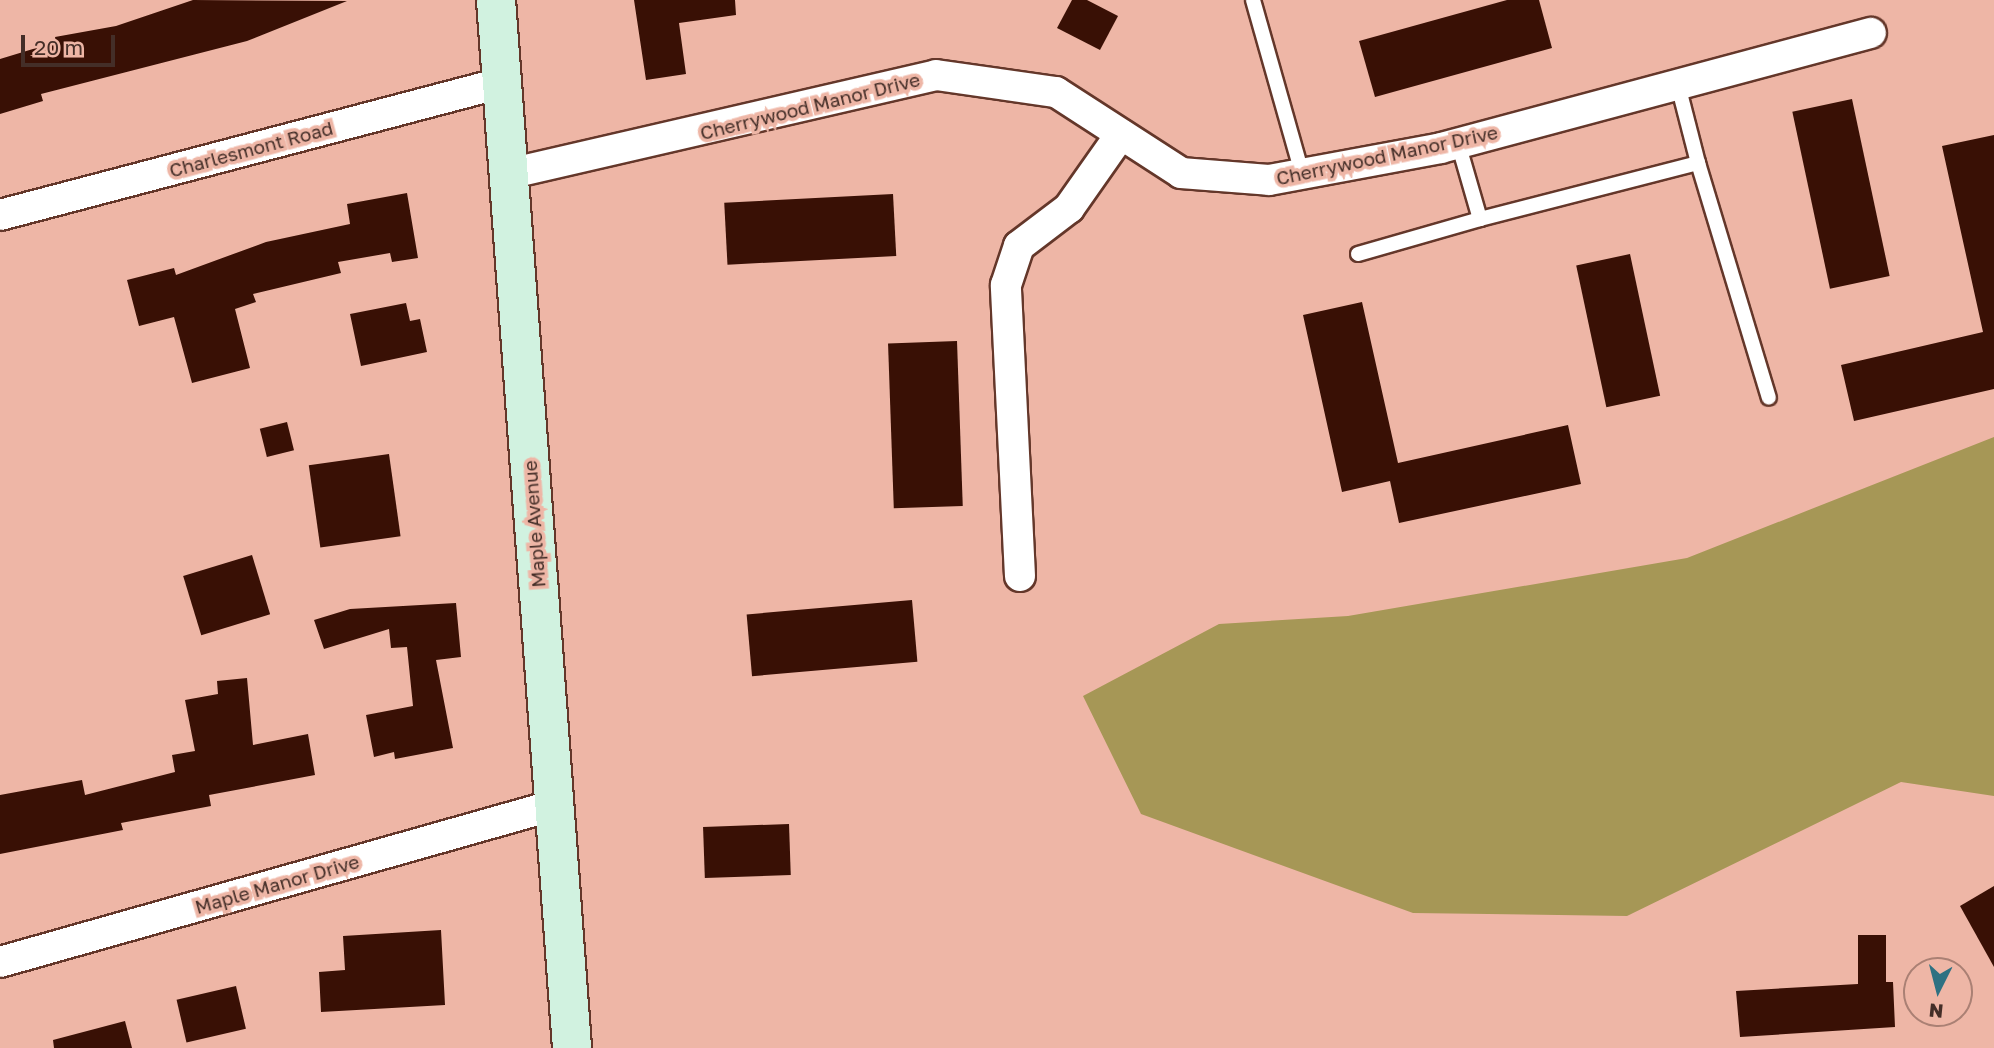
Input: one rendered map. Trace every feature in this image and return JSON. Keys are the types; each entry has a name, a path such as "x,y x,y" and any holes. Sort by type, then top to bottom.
{"main road":[{"name":"Maple Avenue","path":"496,0 572,1048"}],"street":[{"name":"Cherrywood Manor Drive","path":"508,174 936,75 1056,92 1181,173 1269,180 1458,143 1871,33"},
{"name":"Charlesmont Road","path":"0,215 501,83"},
{"path":"1020,576 1006,285 1018,246 1069,208 1121,134"},
{"name":"Maple Manor Drive","path":"0,962 555,805"}],"lane":[{"path":"1253,0 1302,173"},
{"path":"1678,85 1698,163 1769,398"},
{"path":"1458,143 1480,219"},
{"path":"1358,254 1480,219 1698,163"}],"shaded area":[{"path":"1994,437 1994,796 1901,782 1627,916 1413,913 1141,814 1083,696 1219,624 1348,616 1687,558"}],"building":[{"path":"193,0 347,1 247,41 41,94 43,101 0,114 0,59 56,42 55,37 116,26"},
{"path":"634,0 735,0 736,15 679,23 686,74 646,80"},
{"path":"1072,0 1087,0 1118,16 1100,50 1057,28"},
{"path":"1507,0 1539,0 1552,48 1375,97 1359,41"},
{"path":"1852,99 1890,276 1830,289 1792,112"},
{"path":"1994,135 1994,389 1854,421 1841,365 1983,332 1942,146"},
{"path":"407,193 418,258 392,262 390,253 338,262 341,273 253,294 256,302 235,309 250,368 192,383 174,317 139,326 127,280 174,268 176,275 266,242 350,224 347,204"},
{"path":"893,194 896,256 727,265 724,203"},
{"path":"1630,254 1660,396 1606,407 1576,265"},
{"path":"1362,302 1398,463 1568,425 1581,484 1399,523 1390,481 1342,492 1303,315"},
{"path":"406,303 410,321 420,319 427,352 361,366 350,314"},
{"path":"957,341 963,506 894,508 888,343"},
{"path":"287,422 294,450 267,457 260,429"},
{"path":"389,454 401,536 320,547 309,465"},
{"path":"252,555 270,614 201,635 183,576"},
{"path":"912,600 917,662 752,676 747,614"},
{"path":"456,603 461,657 436,660 453,748 395,759 394,752 374,757 366,715 413,706 407,647 391,648 389,629 324,649 314,620 350,609"},
{"path":"247,678 253,745 308,734 315,775 209,795 211,806 121,823 123,830 0,854 0,795 82,780 85,795 175,772 172,755 195,751 185,700 218,694 217,681"},
{"path":"789,824 791,875 705,878 703,827"},
{"path":"1994,886 1994,967 1960,906"},
{"path":"441,930 445,1005 321,1012 319,972 345,970 343,936"},
{"path":"1858,935 1886,935 1886,982 1893,982 1895,1027 1740,1037 1736,991 1858,984"},
{"path":"236,986 246,1029 186,1043 177,1000"},
{"path":"125,1021 132,1048 54,1048 53,1040"}]}
